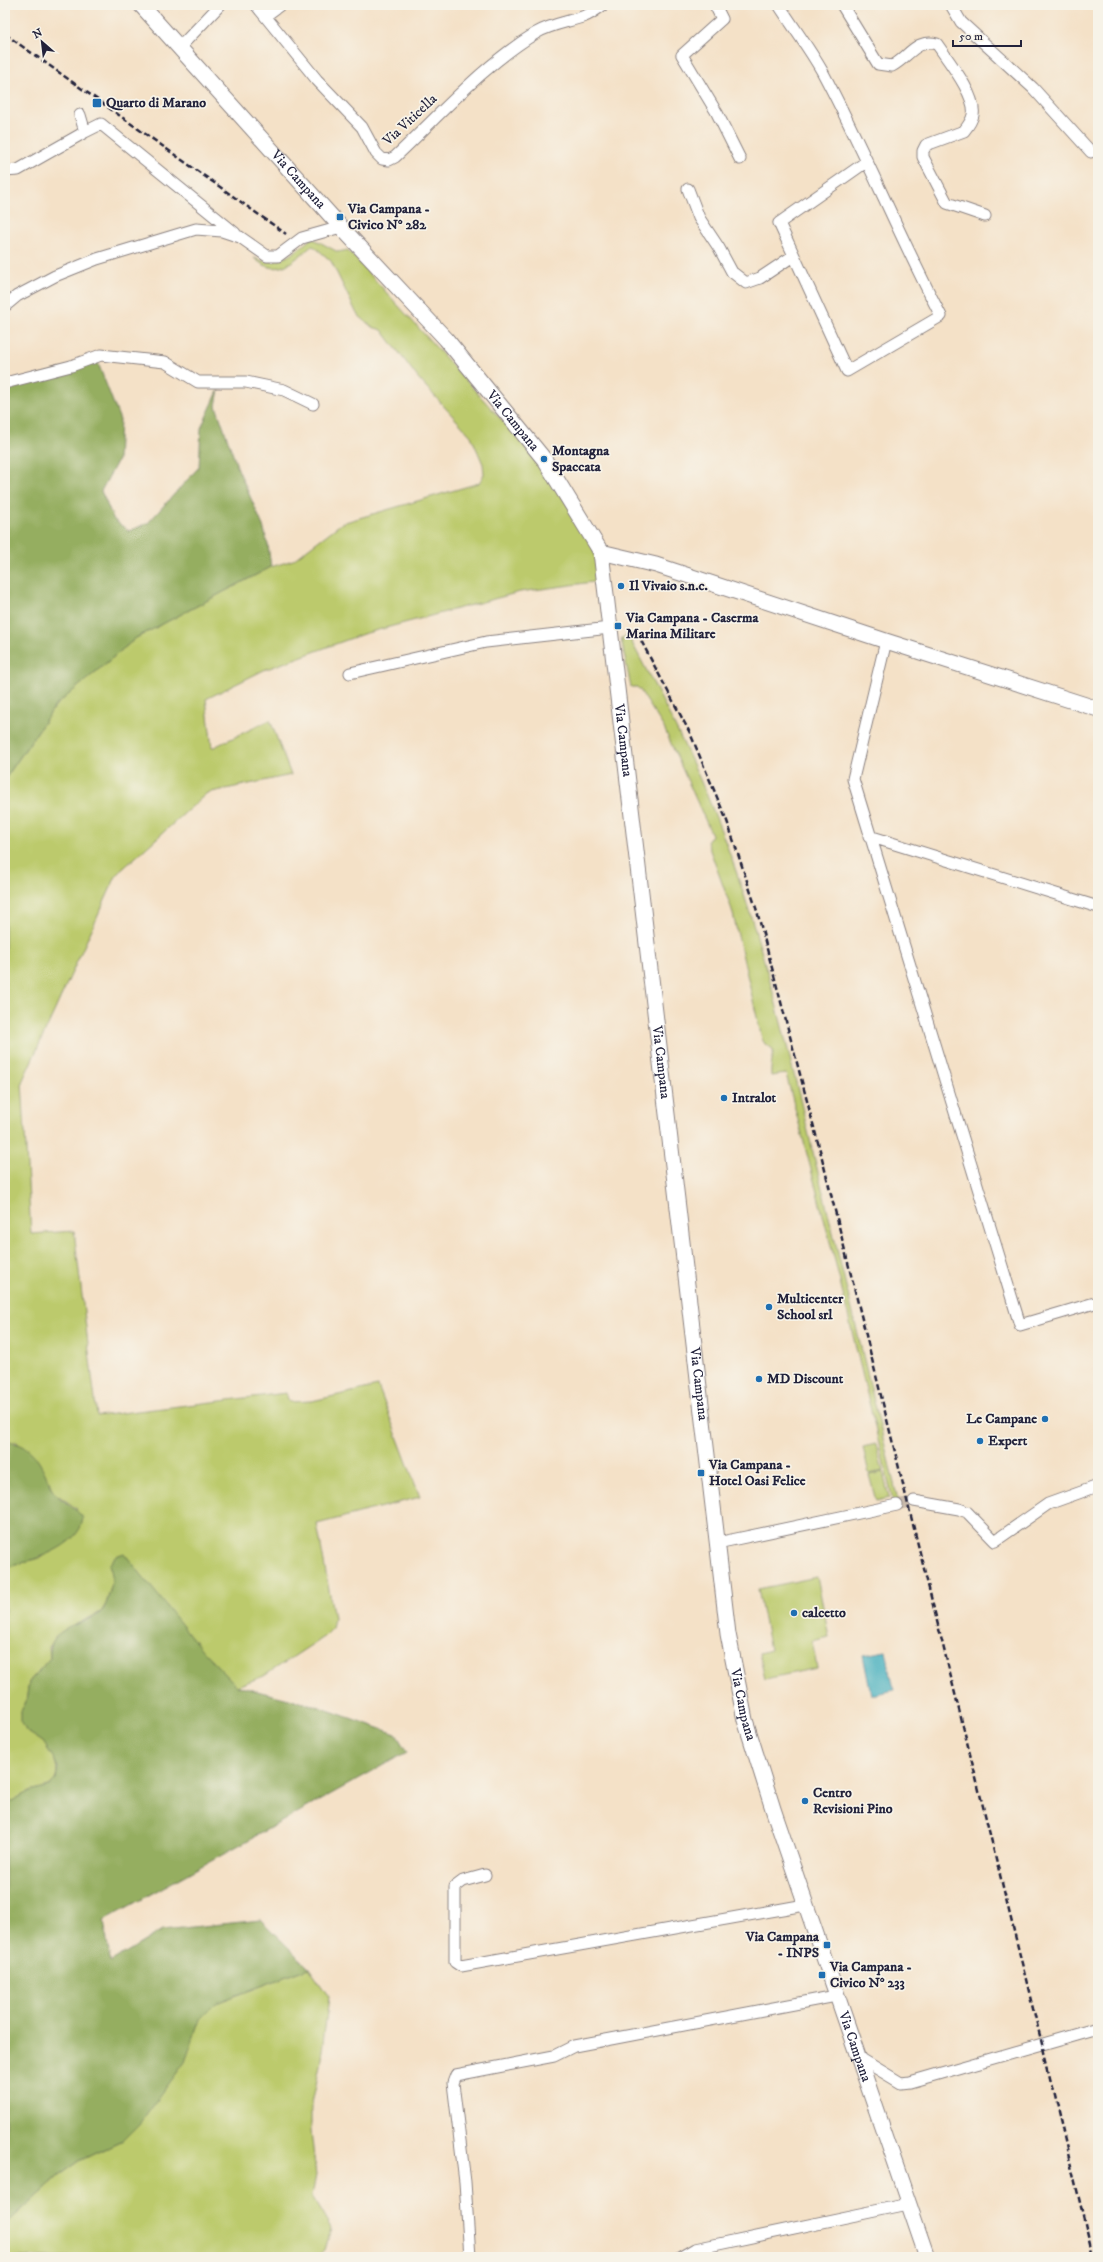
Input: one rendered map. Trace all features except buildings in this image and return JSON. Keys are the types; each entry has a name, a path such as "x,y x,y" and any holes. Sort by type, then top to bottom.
{"street":[{"name":"Via Campana","path":"141,5 341,227 446,339 544,459 602,552 728,1634 745,1720 805,1905 927,2257"},
{"path":"179,48 220,5"},
{"name":"Via Viticella","path":"256,5 317,80 362,127 376,153 382,159 389,160 395,157 427,128 457,96 537,32 586,16 603,5"},
{"path":"265,16 280,5"},
{"path":"715,5 722,19 682,55 717,113 740,159"},
{"path":"778,5 821,70 866,162 916,268 942,316 847,371 779,223 866,162"},
{"path":"842,5 878,64 892,66 918,45 929,42 937,44 953,67 972,100 974,114 964,131 926,145 923,151 923,157 947,203 985,216"},
{"path":"951,5 961,22 1033,88 1091,152"},
{"path":"80,115 85,132"},
{"path":"5,171 18,170 101,124 240,237 267,256 278,256 302,238 341,227"},
{"path":"688,189 699,218 719,248 732,272 746,283 760,278 793,256"},
{"path":"5,306 17,296 55,276 97,259 146,243 196,229 222,231 240,237"},
{"path":"5,383 64,368 101,355 165,362 198,382 246,382 284,390 314,404"},
{"path":"602,552 656,565 1098,709"},
{"path":"350,673 486,642 610,628"},
{"path":"886,641 853,779 869,836 1020,1325 1098,1302"},
{"path":"869,836 1098,907"},
{"path":"914,1501 959,1509 967,1512 995,1541 1048,1504 1098,1486"},
{"path":"717,1543 897,1505"},
{"path":"485,1875 463,1881 456,1887 455,1962 461,1966 805,1905"},
{"path":"470,2257 465,2182 453,2083 456,2075 554,2056 574,2046 836,1996"},
{"path":"858,2057 901,2083 910,2082 1098,2028"},
{"path":"681,2257 695,2249 908,2204"}],"green space":[{"path":"312,238 338,252 348,250 519,439 577,517 592,541 600,581 520,592 363,634 264,670 206,699 212,748 270,720 291,775 207,793 117,874 22,1082 31,1234 74,1231 97,1416 286,1393 289,1402 312,1401 378,1386 420,1497 317,1524 334,1618 332,1629 325,1636 264,1676 237,1686 109,1564 113,1574 112,1584 106,1604 101,1612 61,1632 49,1647 50,1658 29,1682 26,1702 21,1711 26,1731 46,1745 50,1751 56,1764 56,1777 48,1786 20,1796 10,1803 5,1809 5,1568 42,1557 77,1509 52,1491 49,1481 17,1442 5,1442 5,779 55,706 136,638 271,567 293,560 342,523 479,483 484,474 483,464 471,436 418,378 382,330 372,327 357,314 331,261 312,246 291,262 277,268 263,264 254,258 263,261 278,260 292,253"},
{"path":"94,360 98,363 120,420 118,460 101,491 114,520 129,531 148,523 199,467 201,428 219,389 216,406 238,469 263,526 268,545 271,567 136,638 55,706 5,779 5,385"},
{"path":"628,635 675,726 707,796 732,859 758,938 790,1059 898,1500 893,1502 836,1265 786,1074 771,1076 773,1049 765,1044 762,1039 732,910 707,842 712,835 664,728 640,690 637,687 631,687 621,639"},
{"path":"5,1442 21,1445 27,1448 41,1465 52,1490 76,1510 83,1518 80,1528 64,1545 40,1557 5,1568"},
{"path":"876,1444 883,1471 869,1474 863,1447"},
{"path":"883,1472 889,1498 876,1501 869,1475"},
{"path":"124,1553 202,1650 237,1686 313,1705 396,1734 407,1752 104,1920 110,1962 163,1930 261,1920 309,1968 216,2003 200,2019 185,2062 139,2124 123,2140 81,2160 60,2175 5,2225 5,1809 12,1801 30,1791 49,1786 56,1779 58,1768 43,1742 26,1731 21,1721 21,1711 26,1702 29,1682 50,1658 51,1647 54,1639 59,1633 92,1618 100,1613 104,1608 108,1600 112,1584 112,1575 109,1565 116,1556"},
{"name":"calcetto","path":"817,1577 829,1637 812,1641 817,1668 765,1679 759,1653 770,1650 758,1589"},
{"path":"309,1968 329,1997 320,2066 311,2108 311,2131 316,2175 312,2197 331,2229 325,2250 317,2257 5,2257 5,2225 60,2175 81,2160 123,2140 192,2040 200,2019 216,2003"}],"water":[{"path":"886,1651 894,1690 871,1695 863,1655"}],"tunnel":[{"path":"897,1505 914,1501"}],"railway":[{"path":"5,34 286,234"},
{"path":"637,633 690,733 727,821 757,911 821,1154 1044,2052 1093,2257"}],"place":[{"name":"Quarto di Marano","path":"97,103"},
{"name":"Via Campana - Civico N° 282","path":"340,217"},
{"name":"Montagna Spaccata","path":"544,459"},
{"name":"Il Vivaio s.n.c.","path":"621,586"},
{"name":"Via Campana - Caserma Marina Militare","path":"618,626"},
{"name":"Intralot","path":"724,1098"},
{"name":"Multicenter School srl","path":"769,1307"},
{"name":"MD Discount","path":"759,1379"},
{"name":"Le Campane","path":"1045,1419"},
{"name":"Expert","path":"980,1441"},
{"name":"Via Campana - Hotel Oasi Felice","path":"701,1473"},
{"name":"calcetto","path":"794,1613"},
{"name":"Centro Revisioni Pino","path":"805,1801"},
{"name":"Via Campana - INPS","path":"827,1945"},
{"name":"Via Campana - Civico N° 233","path":"822,1975"}]}
